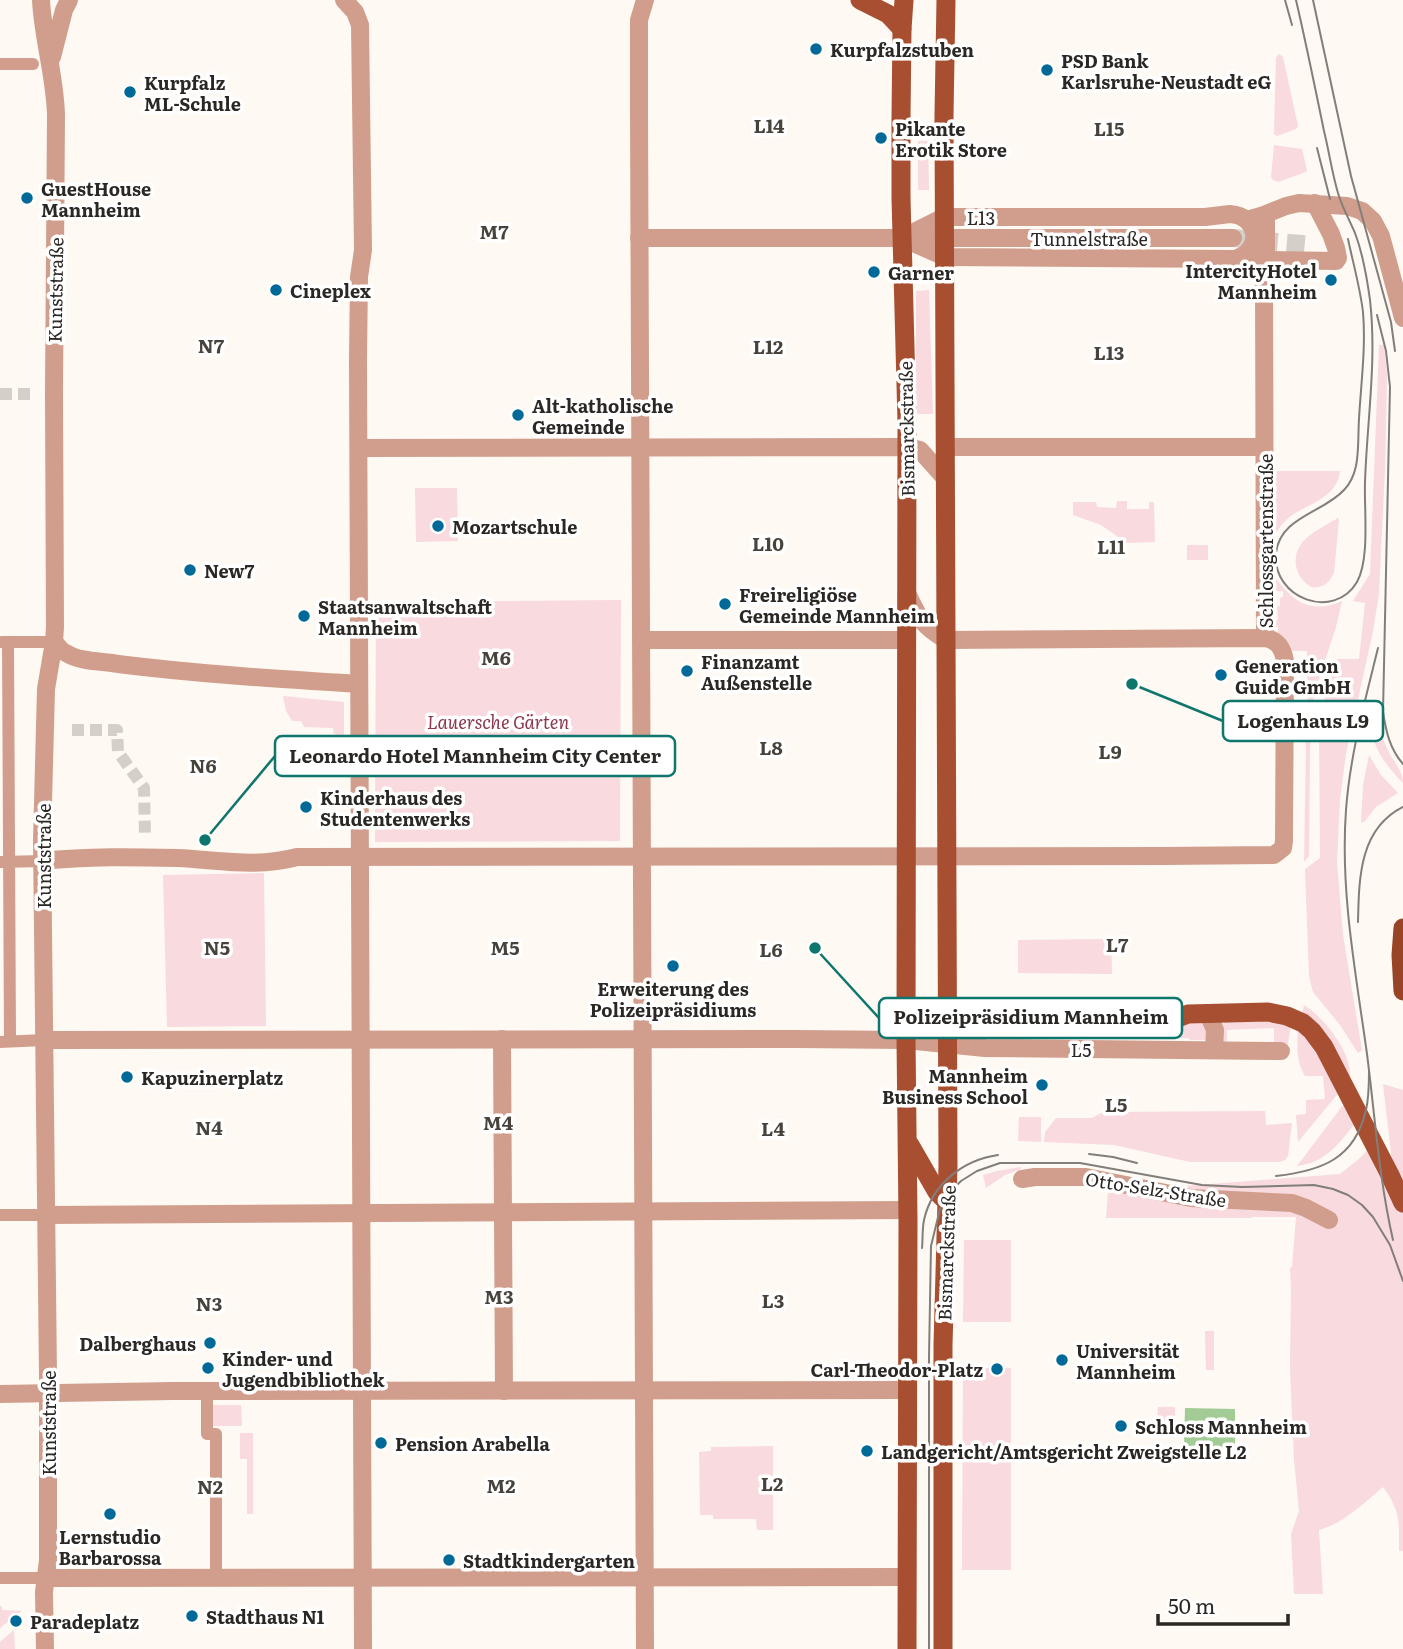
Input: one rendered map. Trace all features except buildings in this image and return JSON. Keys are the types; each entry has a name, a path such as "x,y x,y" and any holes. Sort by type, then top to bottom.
{"highway":[{"path":"1403,928 1403,991"}],"main road":[{"path":"860,0 888,14 902,29"},
{"name":"Bismarckstraße","path":"904,0 902,238 907,447 907,1649"},
{"name":"Bismarckstraße","path":"943,1649 943,1345 948,1203 944,247 946,0"},
{"path":"947,1004 973,1021 992,1028 1155,1027 1188,1014 1208,1013 1268,1012 1294,1018 1312,1031 1324,1047 1403,1203"},
{"path":"908,1140 937,1192 948,1203"}],"street":[{"name":"Kunststraße","path":"41,0 42,64 57,115 54,642 46,689 43,861 48,1393 45,1649"},
{"name":"Kunststraße","path":"42,64 69,0"},
{"path":"344,0 355,12 360,24 363,250 359,277 363,1649"},
{"path":"645,0 639,20 645,1649"},
{"path":"0,64 42,64"},
{"path":"639,238 902,238 944,247 1332,262 1337,260 1336,248 1315,203"},
{"name":"L13","path":"944,217 1205,217 1230,214 1247,219 1293,204 1315,203 1354,208 1373,221 1381,236 1403,318"},
{"path":"1258,259 1265,215"},
{"path":"902,238 944,217"},
{"path":"1247,219 1252,227 1253,245 1258,259"},
{"name":"Tunnelstraße","path":"944,247 1233,238"},
{"name":"Schlossgartenstraße","path":"947,858 1265,855 1277,853 1283,848 1285,661 1281,647 1273,640 1261,638 1264,286 1263,270 1258,259"},
{"path":"359,448 907,447 920,450 946,478"},
{"path":"945,447 1264,447"},
{"path":"906,593 921,621 946,640 1261,638"},
{"path":"641,640 907,640"},
{"path":"44,1040 5,1042 4,642 54,642 65,653 78,658 149,668 359,684"},
{"path":"5,862 180,858 222,863 277,862 297,857 947,858"},
{"path":"1208,1013 1215,1030 1214,1050"},
{"path":"502,1039 504,1391"},
{"name":"L5","path":"44,1040 906,1040 985,1048 1281,1051"},
{"name":"Otto-Selz-Straße","path":"1022,1179 1086,1177 1191,1198 1292,1203 1329,1220"},
{"path":"0,1215 908,1210"},
{"path":"0,1394 907,1390"},
{"path":"207,1391 207,1434 216,1434 216,1578"},
{"path":"0,1578 907,1577"}],"green space":[{"path":"1279,54 1283,57 1298,126 1277,136 1274,134 1276,58"},
{"path":"918,141 928,141 929,190 918,190"},
{"path":"1274,145 1302,149 1306,172 1278,182 1273,180"},
{"path":"929,290 933,414 916,414 916,291"},
{"path":"1379,345 1384,345 1387,375 1379,594 1346,754 1340,800 1337,862 1343,935 1362,1050 1358,1053 1340,1025 1313,992 1309,976 1305,869 1320,858 1319,723 1327,686 1337,659 1359,659 1365,603 1353,601 1370,574"},
{"path":"1269,460 1275,460 1276,471 1340,471 1338,480 1329,493 1292,515 1274,536 1270,536"},
{"path":"415,488 457,488 458,541 416,542"},
{"path":"1117,501 1127,501 1127,509 1149,509 1149,502 1154,502 1155,542 1127,543 1101,525 1073,515 1073,502 1096,502 1097,507 1116,508"},
{"path":"1338,518 1334,573 1325,585 1311,587 1300,576 1296,555 1309,536"},
{"path":"1187,545 1208,545 1208,560 1187,560"},
{"path":"1270,578 1276,578 1289,594 1304,604 1322,606 1342,601 1314,694 1310,749 1309,856 1304,862 1306,747 1304,733 1291,733 1291,727 1308,721 1307,651 1288,651 1278,637 1278,627 1270,626 1270,621 1278,620 1277,607 1280,606 1283,591 1276,591 1276,602 1270,602"},
{"name":"Lauersche Gärten","path":"621,600 620,841 375,842 376,602"},
{"path":"283,696 344,702 344,736 334,734 333,728 304,727 301,721 292,721 286,711"},
{"path":"1378,712 1383,738 1400,771 1403,783 1384,761 1374,741 1373,729"},
{"path":"1369,755 1381,775 1398,793 1376,807 1361,823 1363,785"},
{"path":"264,873 266,1026 167,1027 163,875"},
{"path":"1111,939 1112,974 1018,973 1018,940"},
{"path":"1304,1005 1337,1039 1348,1061 1349,1082 1302,1014"},
{"path":"1223,1018 1291,1024 1288,1044 1274,1043 1274,1028 1227,1030 1227,1042 1223,1042"},
{"path":"1199,1020 1205,1025 1205,1040 1152,1039 1153,1035 1185,1022"},
{"path":"1298,1030 1320,1055 1340,1091 1298,1142 1296,1115 1306,1114 1306,1100 1325,1099 1323,1076 1305,1076 1302,1071 1298,1053"},
{"path":"1383,1084 1403,1090 1403,1551 1399,1551 1396,1510 1383,1487 1345,1518 1319,1530 1323,1594 1294,1594 1291,1534 1299,1511 1290,1368 1290,1268 1296,1217 1106,1218 1108,1192 1340,1174 1370,1147 1393,1170"},
{"path":"1346,1101 1356,1122 1324,1156 1297,1166"},
{"path":"1265,1111 1266,1125 1292,1123 1288,1156 1285,1160 1190,1162 1114,1145 1044,1142 1045,1132 1056,1118 1092,1118 1103,1112"},
{"path":"1019,1117 1041,1117 1041,1142 1018,1141"},
{"path":"1021,1169 1005,1175 986,1188 983,1175"},
{"path":"964,1240 1011,1240 1011,1322 963,1322"},
{"path":"1205,1331 1214,1331 1214,1370 1206,1370"},
{"path":"963,1368 1011,1368 1011,1570 962,1570"},
{"path":"213,1405 241,1405 242,1426 213,1426"},
{"path":"1158,1407 1175,1407 1175,1423 1157,1422"},
{"path":"240,1433 253,1433 253,1514 247,1514 247,1459 240,1459"},
{"path":"773,1446 773,1530 757,1530 756,1519 713,1519 713,1515 700,1515 699,1452 711,1451 711,1447"},
{"path":"0,1606 2,1610 22,1611 0,1628"},
{"path":"14,1630 15,1649 0,1649 0,1642"}],"shaded area":[{"path":"1185,1408 1235,1409 1235,1450 1184,1449"}],"tunnel":[{"path":"1233,238 1313,245"},
{"path":"0,394 36,394"},
{"path":"72,730 117,730 118,752 144,788 145,835"}],"tram line":[{"path":"1285,0 1292,25"},
{"path":"1296,0 1336,185 1362,258 1372,323 1364,560 1357,582 1347,594 1320,602 1294,593 1284,582 1277,569 1276,553 1285,531 1344,490 1352,479 1356,466 1364,325 1348,239"},
{"path":"1313,0 1351,176 1391,322 1395,351"},
{"path":"1317,148 1330,199"},
{"path":"1377,315 1386,351 1390,387 1383,712 1389,740 1403,764"},
{"path":"1378,648 1351,769 1346,810 1345,871 1350,933 1381,1171 1393,1240"},
{"path":"1358,922 1364,857 1378,828 1388,816 1403,807"},
{"path":"1276,1176 1321,1166 1345,1151 1361,1127 1366,1110 1369,1071"},
{"path":"1089,1154 1137,1163"},
{"path":"922,1248 928,1207 942,1185 961,1168 998,1155"},
{"path":"929,1649 931,1246 940,1209 961,1181 977,1171 1000,1163 1080,1163 1202,1185 1314,1185 1333,1189 1348,1195 1373,1217 1390,1245 1403,1281"}],"place":[{"name":"Kurpfalzstuben","path":"816,49"},
{"name":"PSD Bank Karlsruhe-Neustadt eG","path":"1047,70"},
{"name":"Kurpfalz ML-Schule","path":"130,92"},
{"name":"Pikante Erotik Store","path":"881,138"},
{"name":"GuestHouse Mannheim","path":"27,198"},
{"name":"Garner","path":"874,272"},
{"name":"IntercityHotel Mannheim","path":"1331,280"},
{"name":"Cineplex","path":"276,290"},
{"name":"Alt-katholische Gemeinde","path":"518,415"},
{"name":"Mozartschule","path":"438,526"},
{"name":"New7","path":"190,570"},
{"name":"Freireligiöse Gemeinde Mannheim","path":"725,604"},
{"name":"Staatsanwaltschaft Mannheim","path":"304,616"},
{"name":"Finanzamt Außenstelle","path":"687,671"},
{"name":"Generation Guide GmbH","path":"1221,675"},
{"name":"Logenhaus L9","path":"1132,684"},
{"name":"Kinderhaus des Studentenwerks","path":"306,807"},
{"name":"Leonardo Hotel Mannheim City Center","path":"205,840"},
{"name":"Polizeipräsidium Mannheim","path":"815,948"},
{"name":"Erweiterung des Polizeipräsidiums","path":"673,966"},
{"name":"Kapuzinerplatz","path":"127,1077"},
{"name":"Mannheim Business School","path":"1042,1085"},
{"name":"Dalberghaus","path":"210,1343"},
{"name":"Universität Mannheim","path":"1062,1360"},
{"name":"Kinder- und Jugendbibliothek","path":"208,1368"},
{"name":"Carl-Theodor-Platz","path":"997,1369"},
{"name":"Schloss Mannheim","path":"1121,1426"},
{"name":"Pension Arabella","path":"381,1443"},
{"name":"Landgericht/Amtsgericht Zweigstelle L2","path":"867,1451"},
{"name":"Lernstudio Barbarossa","path":"110,1514"},
{"name":"Stadtkindergarten","path":"449,1560"},
{"name":"Stadthaus N1","path":"192,1616"},
{"name":"Paradeplatz","path":"16,1621"}],"district":[{"name":"L14","path":"769,125"},
{"name":"L15","path":"1109,128"},
{"name":"M7","path":"494,231"},
{"name":"N7","path":"211,345"},
{"name":"L12","path":"768,346"},
{"name":"L13","path":"1109,352"},
{"name":"L10","path":"768,543"},
{"name":"L11","path":"1111,546"},
{"name":"M6","path":"496,657"},
{"name":"L8","path":"771,747"},
{"name":"L9","path":"1110,751"},
{"name":"N6","path":"203,765"},
{"name":"L7","path":"1117,944"},
{"name":"N5","path":"217,947"},
{"name":"M5","path":"505,947"},
{"name":"L6","path":"771,949"},
{"name":"L5","path":"1116,1104"},
{"name":"M4","path":"498,1122"},
{"name":"N4","path":"209,1127"},
{"name":"L4","path":"773,1128"},
{"name":"M3","path":"499,1296"},
{"name":"L3","path":"773,1300"},
{"name":"N3","path":"209,1303"},
{"name":"L2","path":"772,1483"},
{"name":"M2","path":"501,1485"},
{"name":"N2","path":"210,1486"}]}
